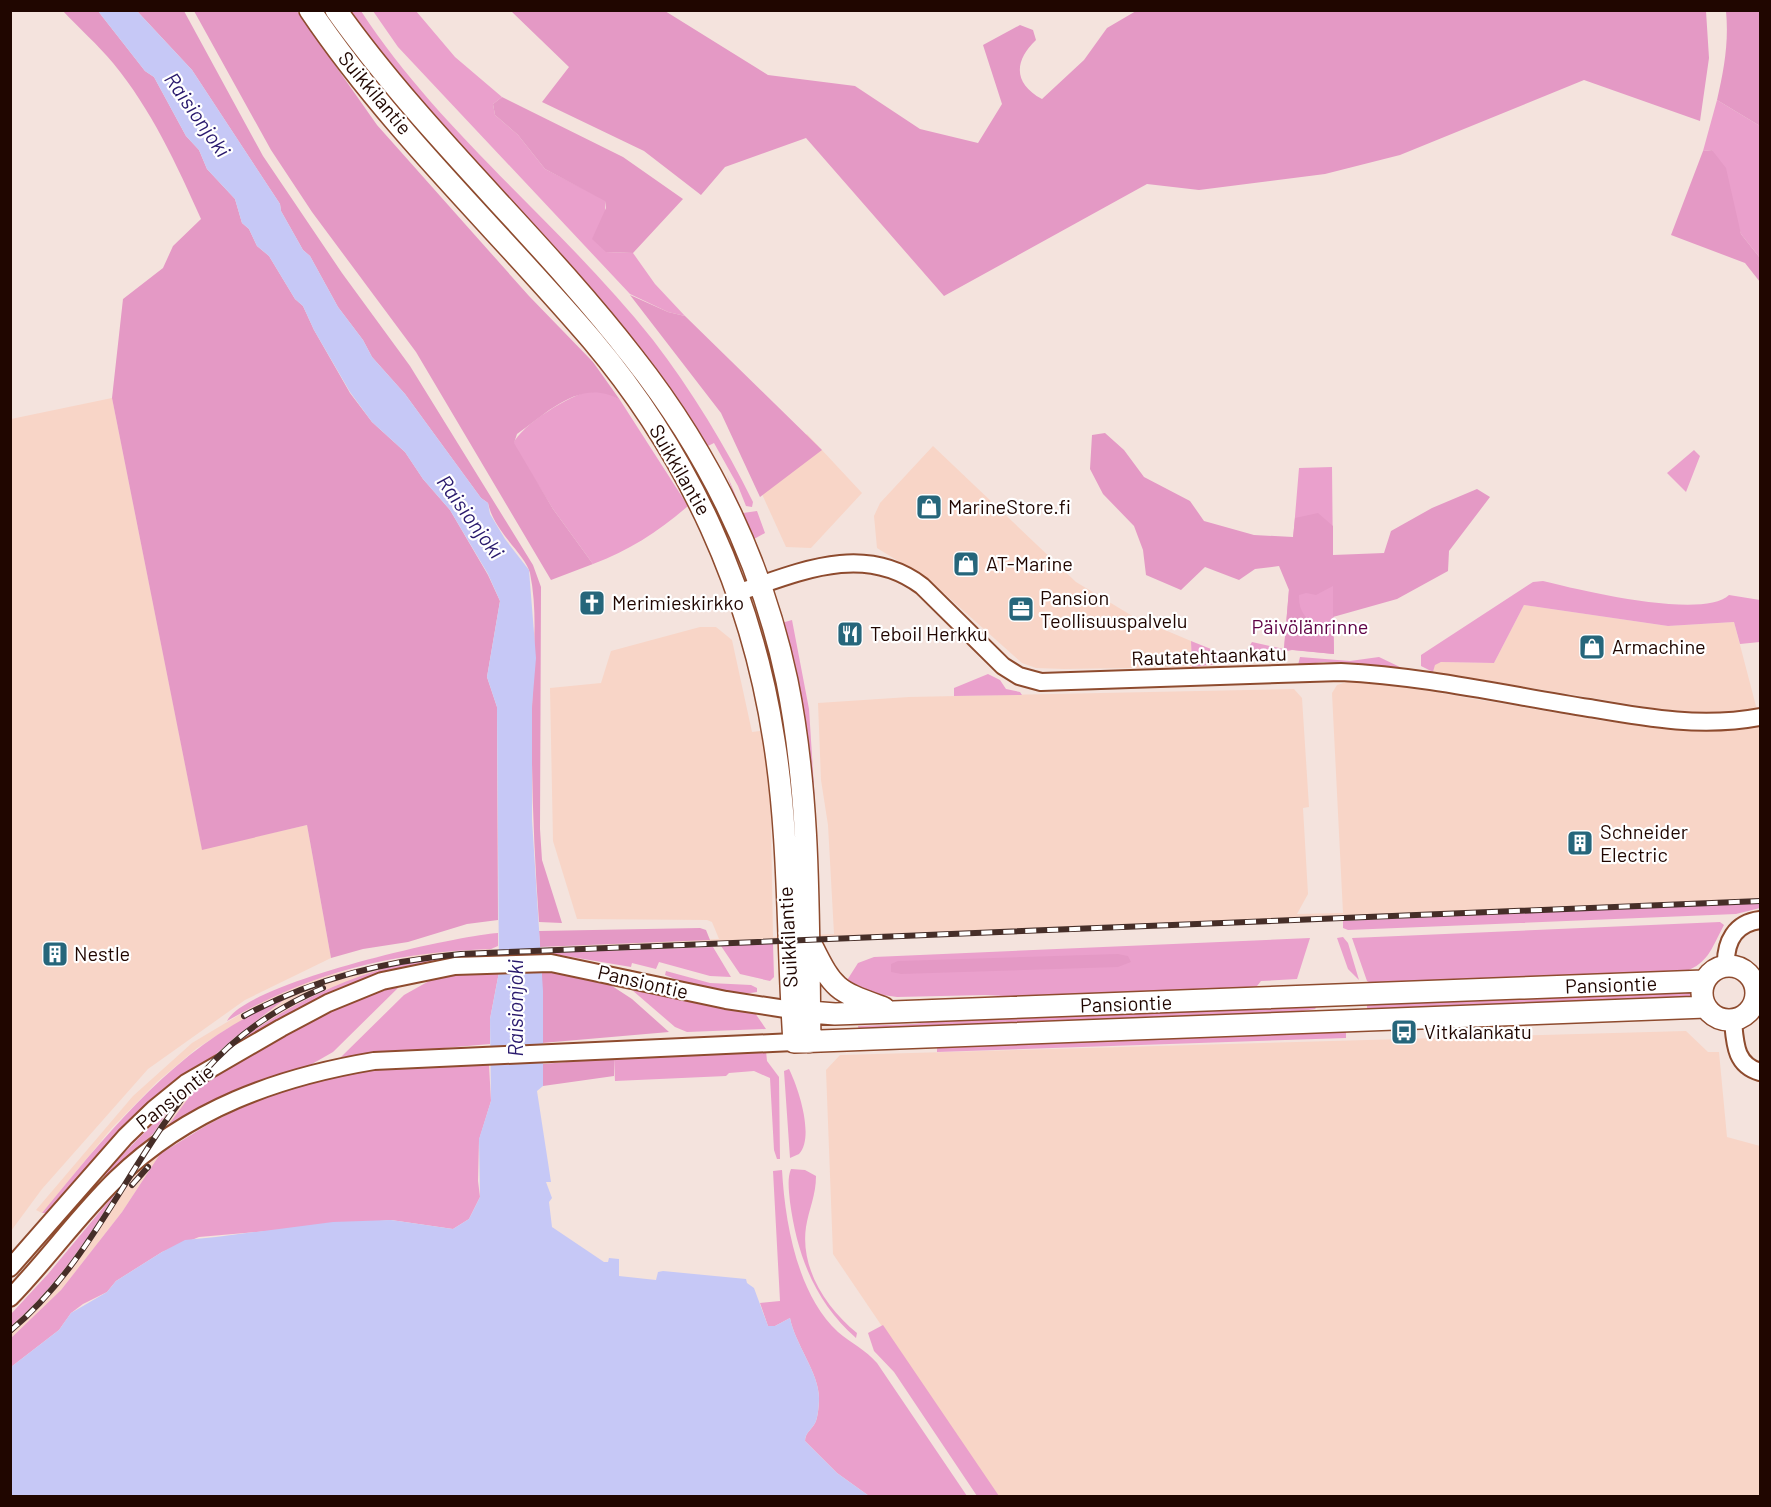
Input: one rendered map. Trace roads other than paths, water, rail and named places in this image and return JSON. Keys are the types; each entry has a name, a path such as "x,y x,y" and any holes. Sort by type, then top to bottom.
{"main road":[{"name":"Suikkilantie","path":"310,10 352,70 586,333 634,394 664,439 703,507 737,593 753,645 774,739 801,1011 802,1042"},
{"name":"Suikkilantie","path":"336,10 376,64 578,292 657,388 718,488 746,545 777,641 794,722 804,810 810,942 801,1011"},
{"path":"810,942 827,977 835,985 847,994 893,1012"},
{"path":"1726,966 1742,969 1756,978 1758,1002 1747,1014 1733,1021 1720,1019 1706,1007 1702,994 1704,981 1714,970 1726,966"},
{"name":"Pansiontie","path":"801,1011 893,1012 1704,981"},
{"name":"Pansiontie","path":"802,1042 1706,1007"}],"street":[{"name":"Rautatehtaankatu","path":"737,593 836,564 861,562 884,566 907,576 922,586 1011,672 1041,682 1341,672 1391,676 1657,719 1727,722 1761,717"},
{"path":"1726,966 1726,949 1734,934 1744,925 1761,920"},
{"name":"Pansiontie","path":"10,1268 125,1137 154,1109 195,1077 281,1028 364,987 422,971 488,965 551,963 726,1000 801,1011"},
{"path":"1733,1021 1739,1056 1751,1069 1761,1072"},
{"name":"Pansiontie","path":"10,1299 116,1179 152,1149 203,1116 283,1080 320,1070 374,1061 802,1042"}],"water":[{"name":"Raisionjoki","path":"98,11 137,11 192,70 280,204 281,211 303,250 310,256 338,307 363,340 372,357 405,394 481,498 488,503 490,514 505,539 529,570 536,658 532,706 532,820 543,991 543,1086 537,1091 551,1182 546,1182 552,1198 549,1202 552,1227 604,1262 608,1262 609,1258 619,1259 619,1276 656,1280 658,1272 663,1271 746,1279 747,1283 754,1288 768,1326 775,1326 790,1318 815,1379 819,1398 818,1413 805,1441 837,1473 869,1496 11,1496 11,1367 59,1330 71,1313 107,1292 116,1281 162,1252 185,1240 333,1222 391,1220 453,1229 469,1219 480,1197 479,1139 491,1101 490,1019 499,972 497,707 487,677 500,601 488,574 450,510 423,479 405,452 372,422 350,392 314,330 303,306 295,299 269,256 257,246 249,229 242,223 235,199 207,169 199,150 186,136 154,77 145,71"}],"railway":[{"path":"244,1016 296,992 349,974 404,961 461,954 1760,901"},
{"path":"10,1331 40,1303 66,1272 178,1103 204,1072 230,1046 259,1023 323,988"},
{"path":"132,1185 148,1167"}],"place":[{"name":"MarineStore.fi","path":"929,507"},
{"name":"AT-Marine","path":"966,564"},
{"name":"Merimieskirkko","path":"592,603"},
{"name":"Pansion Teollisuuspalvelu","path":"1021,609"},
{"name":"Teboil Herkku","path":"850,634"},
{"name":"Armachine","path":"1592,647"},
{"name":"Schneider Electric","path":"1580,843"},
{"name":"Nestle","path":"55,954"},
{"name":"Vitkalankatu","path":"1404,1032"}],"park label":[{"name":"Päivölänrinne","path":"1310,627"}]}
